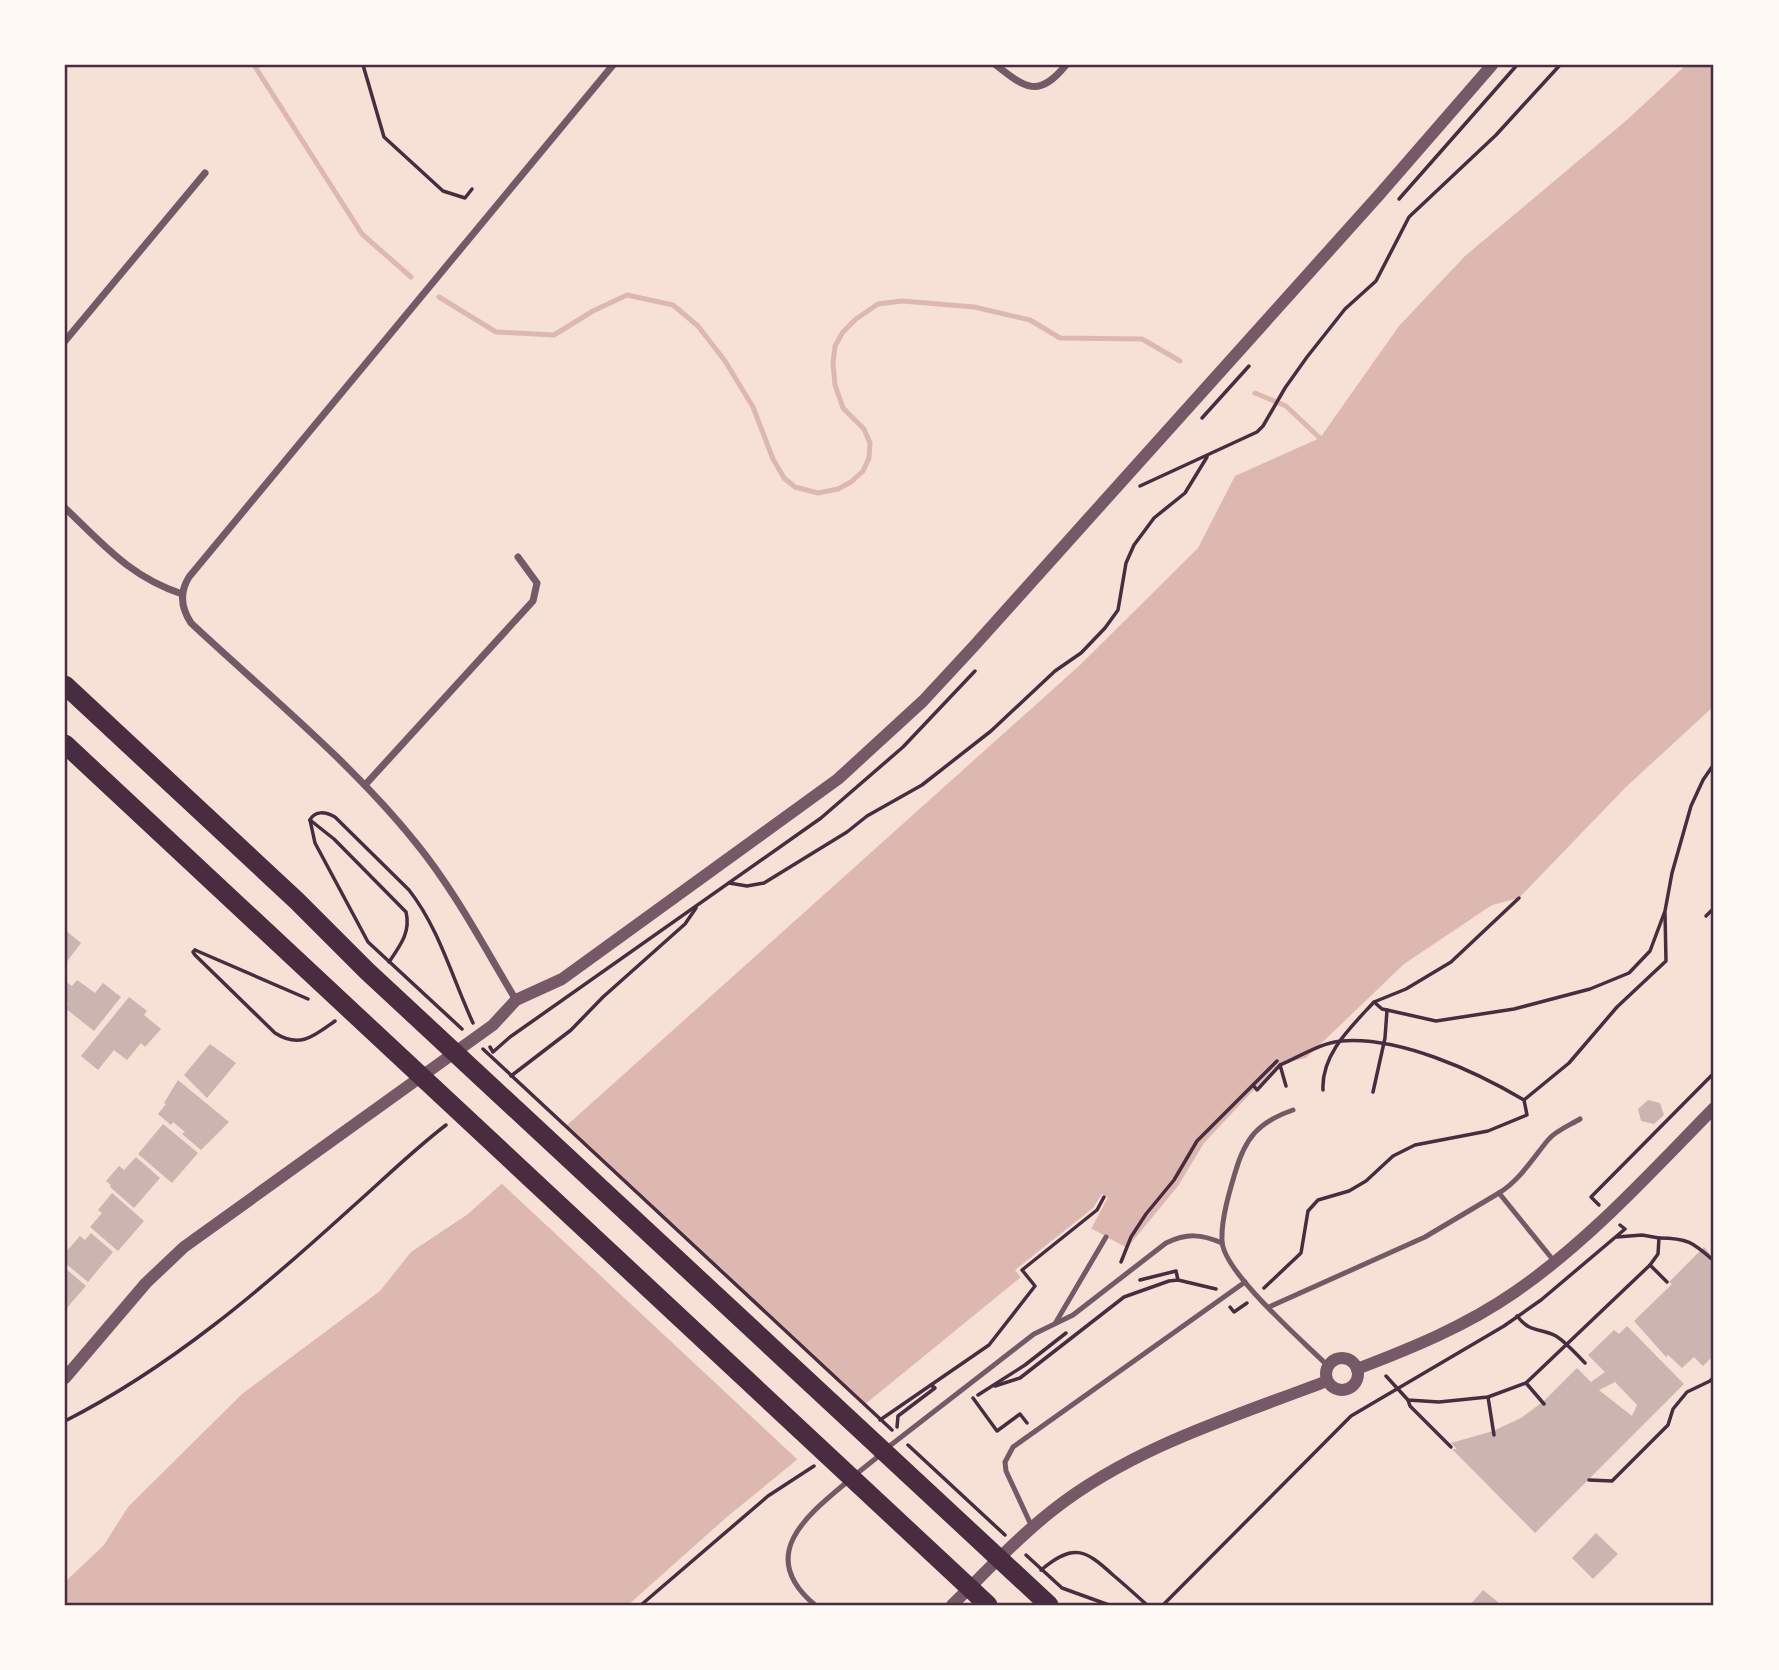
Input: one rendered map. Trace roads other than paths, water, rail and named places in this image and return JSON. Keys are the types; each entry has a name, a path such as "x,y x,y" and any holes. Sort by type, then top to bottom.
{"highway":[{"path":"65,685 367,971 1046,1602"},
{"path":"65,744 988,1605"}],"street":[{"path":"516,1000 462,909 417,844 365,785 191,623 183,607 182,594 186,583 198,567 613,65"},
{"path":"996,65 1022,83 1038,87 1050,83 1066,65"},
{"path":"65,1378 146,1283 184,1247 493,1026 516,1000 562,979 786,819 838,779 923,701 1379,195 1492,65"},
{"path":"65,341 205,173"},
{"path":"65,508 128,568 149,582 182,594"},
{"path":"365,785 533,601 537,583 518,557"},
{"path":"1357,1369 1422,1344 1461,1325 1514,1293 1587,1233 1714,1108"},
{"path":"1341,1358 1351,1361 1357,1369 1357,1380 1350,1388 1340,1390 1330,1386 1327,1381 1328,1366 1341,1358"},
{"path":"952,1605 1032,1527 1082,1489 1140,1456 1188,1434 1327,1381"}],"lane":[{"path":"1293,1110 1271,1118 1256,1130 1244,1147 1232,1181 1222,1243 1244,1282 1328,1366"},
{"path":"1269,1307 1424,1237 1499,1193 1539,1154 1549,1137 1580,1119"},
{"path":"1499,1193 1555,1261"},
{"path":"815,1605 795,1586 789,1568 790,1548 799,1525 812,1511 909,1429 1034,1334 1073,1315 1166,1242 1195,1234 1222,1243"},
{"path":"1055,1324 1106,1237"},
{"path":"1032,1527 1006,1471 1005,1462 1013,1447 1244,1282"}],"waterway":[{"path":"254,65 362,234 411,277"},
{"path":"439,297 496,332 554,335 593,311 627,295 673,305 698,326 725,361 753,407 773,459 784,478 795,487 818,493 838,489 851,482 863,471 869,458 870,443 864,429 843,408 835,385 833,363 835,346 843,332 878,304 902,301 974,307 1030,320 1060,338 1142,339 1180,361"},
{"path":"1255,393 1286,406 1325,443"}]}
